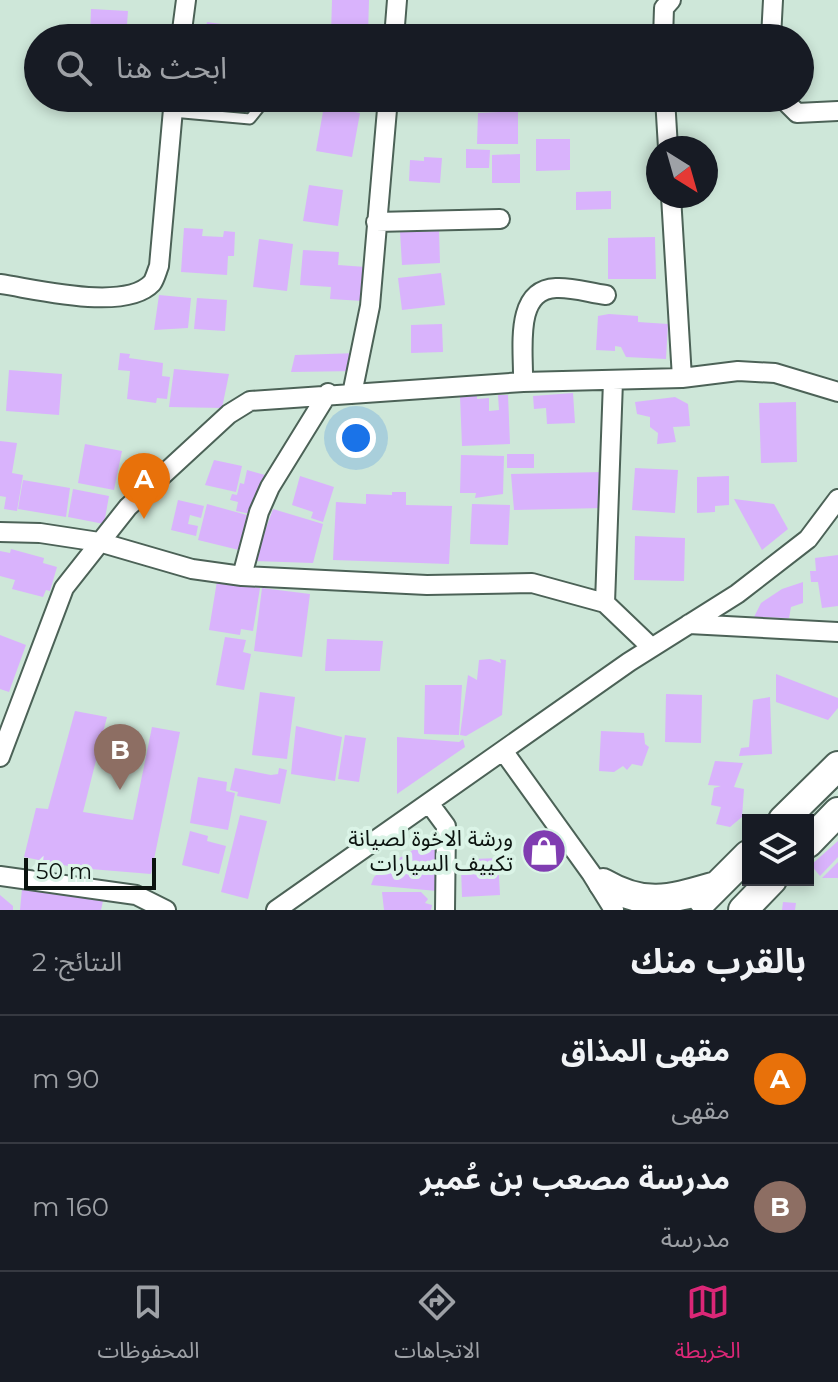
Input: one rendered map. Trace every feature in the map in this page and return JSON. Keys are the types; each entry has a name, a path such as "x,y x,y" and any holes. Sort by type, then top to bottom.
{"main road":[{"path":"789,814 838,766"},
{"path":"814,837 838,812"},
{"path":"693,910 742,861"},
{"path":"602,892 636,899 662,900 716,886"},
{"path":"743,910 766,886"}],"street":[{"path":"183,24 186,0"},
{"path":"395,24 397,0"},
{"path":"663,24 664,8 671,0"},
{"path":"772,24 773,0"},
{"path":"796,112 838,111"},
{"path":"0,284 112,297 134,294 153,282 159,266 172,112"},
{"path":"352,394 370,306 387,112"},
{"path":"666,112 667,136"},
{"path":"672,208 682,378"},
{"path":"376,222 500,219"},
{"path":"523,382 525,319 528,304 536,293 556,287 606,295"},
{"path":"0,757 64,588 128,507 229,414 250,401 328,393 523,382 682,378 738,371 775,373 838,392"},
{"path":"605,603 613,381"},
{"path":"242,576 259,512 270,487 328,393"},
{"path":"276,910 651,647 737,594 808,539 838,499"},
{"path":"0,532 40,533 99,542 192,569 242,576 427,585 532,583 605,603 651,647"},
{"path":"689,624 838,632"},
{"path":"504,752 602,892 633,910"},
{"path":"429,803 446,826 445,910"},
{"path":"0,876 136,895 166,910"}],"lane":[{"path":"212,112 250,119 256,112"}],"building":[{"path":"332,0 369,0 368,24 331,24"},
{"path":"91,9 128,11 127,24 90,24"},
{"path":"323,112 360,113 352,157 316,151"},
{"path":"518,112 518,144 477,144 478,113"},
{"path":"536,139 570,139 570,170 536,171"},
{"path":"466,149 490,150 489,168 466,168"},
{"path":"520,154 520,183 492,183 492,155"},
{"path":"424,157 442,158 440,183 409,181 410,160 424,161"},
{"path":"309,185 343,190 338,226 303,221"},
{"path":"611,191 611,209 576,210 576,192"},
{"path":"184,228 203,229 202,236 223,237 224,231 235,232 234,256 228,256 227,275 181,272"},
{"path":"439,231 440,263 402,265 400,232"},
{"path":"655,237 656,279 608,279 608,238"},
{"path":"259,239 293,244 287,291 253,287"},
{"path":"303,250 339,252 338,265 366,267 363,301 330,299 331,287 300,285"},
{"path":"441,273 445,305 402,310 398,278"},
{"path":"159,295 191,298 188,328 154,330"},
{"path":"197,298 227,300 225,331 194,329"},
{"path":"598,316 638,316 638,322 668,324 666,359 626,357 621,347 615,346 615,351 596,350"},
{"path":"442,324 443,352 411,353 411,325"},
{"path":"120,353 130,354 129,358 163,363 162,376 170,377 167,399 157,398 156,403 127,399 130,371 118,370"},
{"path":"359,353 356,371 291,372 295,355"},
{"path":"174,369 229,374 222,408 169,407"},
{"path":"9,370 62,374 59,415 6,411"},
{"path":"573,393 575,423 547,424 546,408 534,409 533,396"},
{"path":"477,395 477,399 489,398 489,411 499,410 498,395 508,395 510,444 462,446 460,396"},
{"path":"675,397 688,404 690,426 673,427 676,442 657,444 658,433 650,427 650,417 637,414 635,402"},
{"path":"796,402 797,462 761,463 759,403"},
{"path":"0,441 17,443 12,473 23,475 17,511 4,509 6,497 0,496"},
{"path":"85,444 122,451 114,490 78,483"},
{"path":"507,454 534,454 534,468 507,468"},
{"path":"461,455 504,456 503,494 475,498 476,493 460,493"},
{"path":"214,460 242,466 236,492 205,485"},
{"path":"635,468 678,470 675,513 632,510"},
{"path":"247,470 265,475 255,515 236,511 238,502 230,500 232,494 237,495 240,483 244,484"},
{"path":"603,472 603,508 514,510 511,474"},
{"path":"300,476 334,487 323,522 311,518 313,512 292,505"},
{"path":"729,476 729,505 715,506 715,512 697,513 697,477"},
{"path":"23,480 70,488 66,517 18,509"},
{"path":"73,489 109,496 104,524 68,517"},
{"path":"392,492 406,492 406,505 452,506 449,564 333,560 336,502 366,504 366,494 392,495"},
{"path":"734,499 774,504 788,529 762,550"},
{"path":"178,500 204,506 201,518 190,515 188,524 198,526 196,536 171,530"},
{"path":"207,504 254,517 243,551 198,540"},
{"path":"472,504 510,505 508,545 470,544"},
{"path":"273,509 323,524 313,563 254,561"},
{"path":"635,536 685,538 684,581 634,580"},
{"path":"11,549 44,558 43,563 57,567 50,591 46,590 43,597 12,589 15,580 0,576 0,551 10,553"},
{"path":"838,555 838,606 822,608 818,582 811,582 810,571 816,571 815,558"},
{"path":"217,581 260,588 253,631 241,629 240,635 209,630"},
{"path":"803,582 803,603 791,607 789,618 754,617 761,603 782,589"},
{"path":"262,588 310,594 302,657 254,651"},
{"path":"0,635 26,645 9,692 0,689"},
{"path":"225,637 246,640 243,652 251,654 244,690 216,685"},
{"path":"327,639 383,641 380,671 325,671"},
{"path":"490,659 501,663 500,659 506,660 502,715 466,736 460,735 468,675 477,680 479,660"},
{"path":"776,674 838,698 838,708 828,720 776,702"},
{"path":"425,685 462,685 459,735 424,734"},
{"path":"260,692 295,697 287,759 252,755"},
{"path":"666,694 702,695 701,743 665,742"},
{"path":"770,697 772,754 739,756 741,748 749,747 753,700"},
{"path":"75,711 107,717 83,812 133,820 152,727 180,732 151,874 78,868 24,857 36,808 48,809"},
{"path":"296,726 342,737 335,781 291,774"},
{"path":"601,731 644,733 645,744 649,747 642,766 632,764 627,770 623,766 614,772 599,771"},
{"path":"345,735 366,738 359,782 338,779"},
{"path":"397,737 459,742 463,739 465,747 397,794"},
{"path":"715,761 743,763 734,787 744,789 742,817 730,827 716,824 721,807 711,805 714,788 721,786 708,785"},
{"path":"235,768 271,775 278,774 279,768 287,770 280,804 237,796 238,792 230,790"},
{"path":"198,777 227,782 226,791 235,793 228,830 190,823"},
{"path":"240,815 267,821 248,899 221,892"},
{"path":"190,831 208,836 207,841 226,846 219,874 182,865"},
{"path":"440,834 437,891 371,885 374,877 386,866"},
{"path":"838,841 838,857 820,876 814,869 814,862"},
{"path":"498,858 500,895 462,897 461,867 474,867 474,859"},
{"path":"838,862 838,878 822,878"},
{"path":"22,889 103,901 101,910 20,910"},
{"path":"382,892 421,892 428,899 425,903 432,905 431,910 384,910"},
{"path":"0,895 13,906 13,910 0,910"},
{"path":"783,902 796,903 795,910 782,910"}],"place":[{"name":"مقهى المذاق","path":"144,519"},
{"name":"مدرسة مصعب بن عُمير","path":"120,790"},
{"name":"ورشة الاخوة لصيانة تكييف السيارات","path":"544,851"}]}
